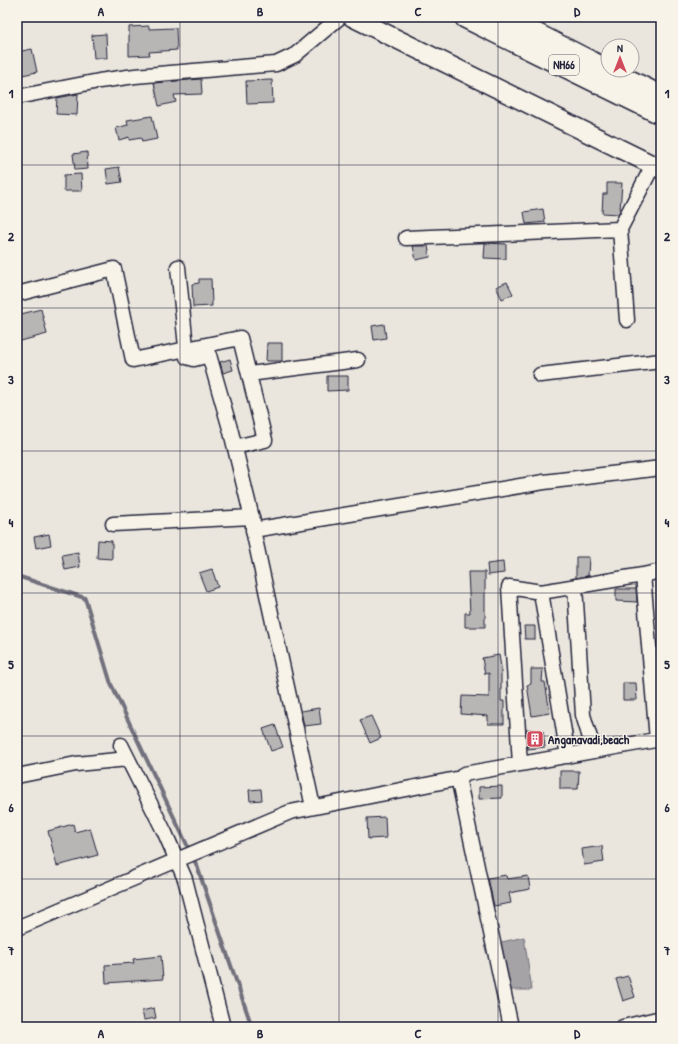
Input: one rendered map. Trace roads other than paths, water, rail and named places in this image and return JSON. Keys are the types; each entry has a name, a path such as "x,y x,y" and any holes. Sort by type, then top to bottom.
{"highway":[{"name":"NH66","path":"466,17 661,113"}],"street":[{"path":"17,97 99,81 136,76 276,64 295,55 340,17"},
{"path":"352,17 657,167 620,229 627,320"},
{"path":"506,17 600,65"},
{"path":"627,78 661,95"},
{"path":"406,238 620,229"},
{"path":"178,267 187,357 190,359 209,356 235,447 313,807"},
{"path":"17,294 114,269 133,360 240,338 266,440 235,447"},
{"path":"249,374 358,360"},
{"path":"540,375 661,361"},
{"path":"113,524 252,523 544,482 661,468"},
{"path":"520,764 509,587 540,592 661,571"},
{"path":"511,1027 473,854 459,782 464,774 659,739 644,575"},
{"path":"575,586 583,715 594,751"},
{"path":"540,592 568,756"},
{"path":"121,745 185,879 223,1027"},
{"path":"17,776 76,764 128,759"},
{"path":"17,928 290,812 461,778"},
{"path":"623,1027 661,1018"}],"waterway":[{"path":"17,576 85,598 111,684 197,866 252,1027"}],"place":[{"name":"Anganavadi,beach","path":"535,739"}]}
